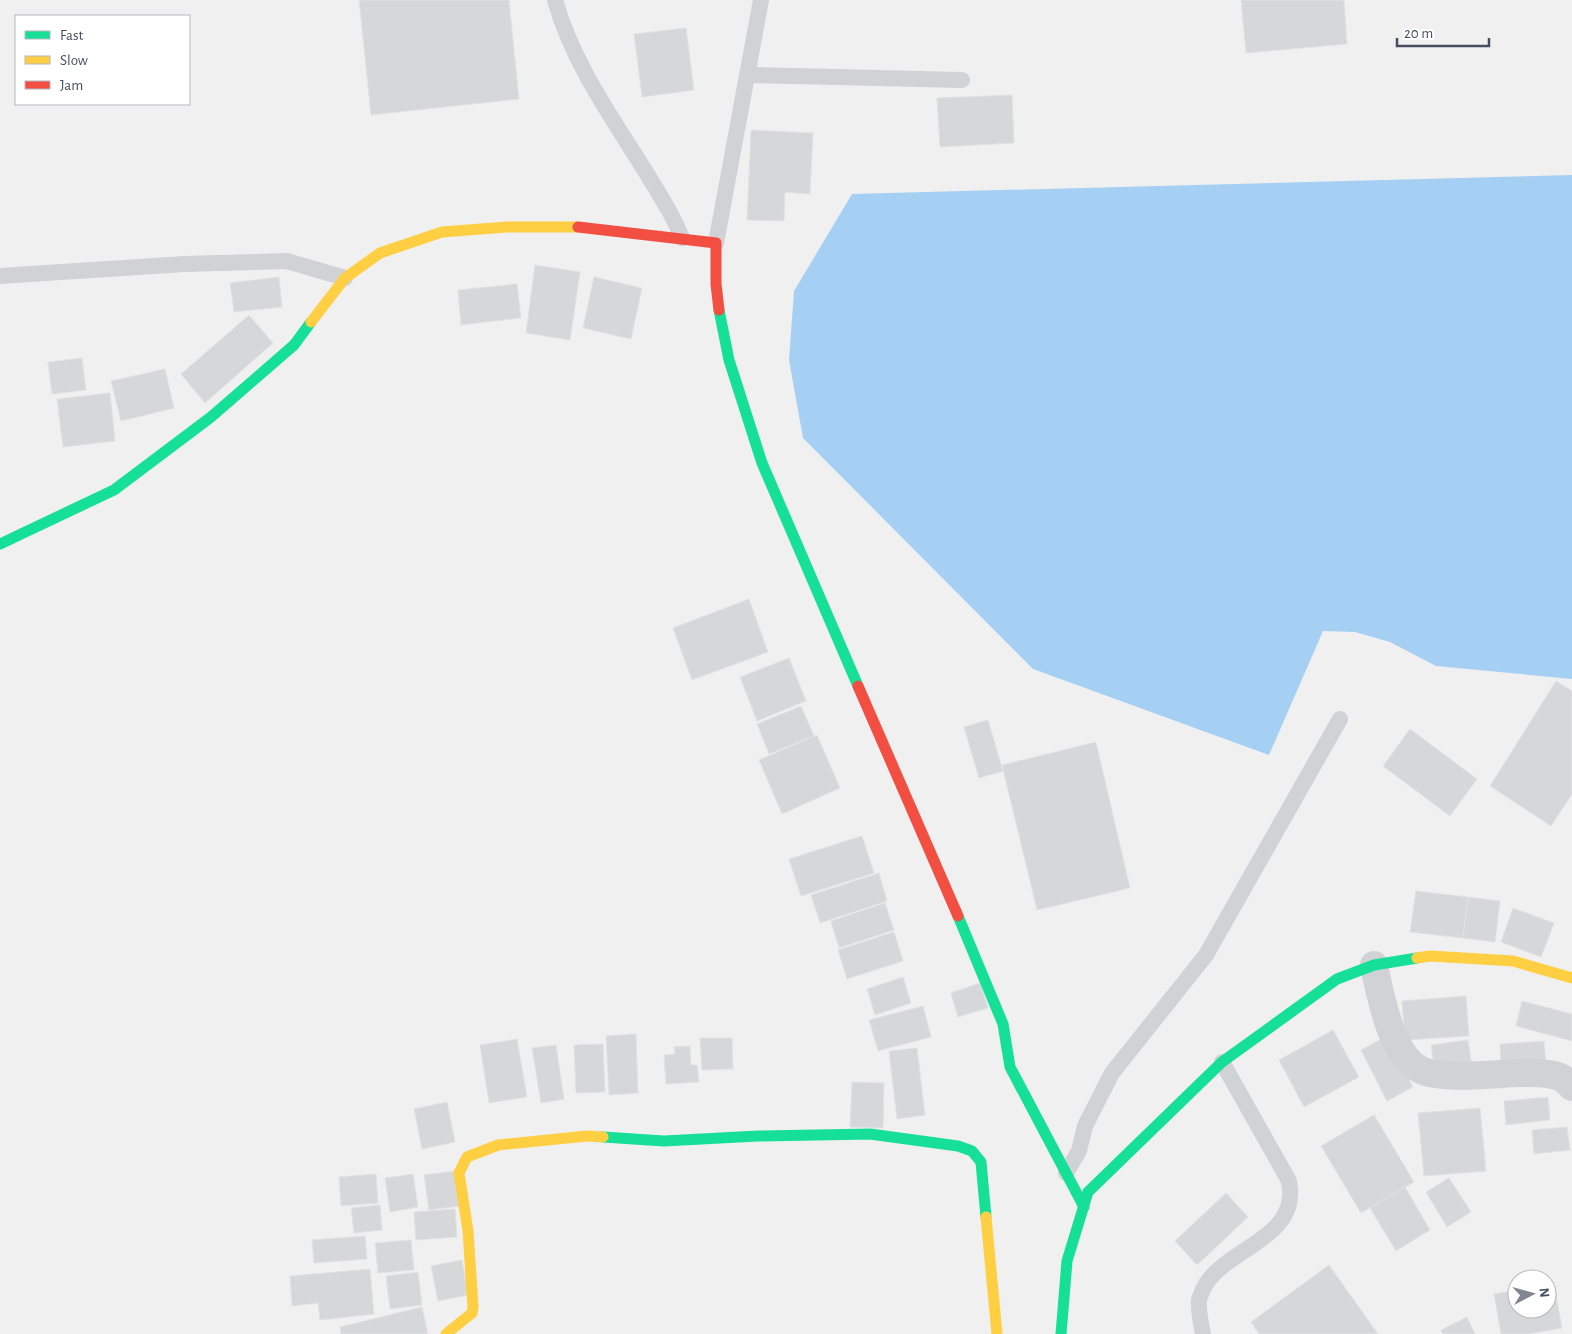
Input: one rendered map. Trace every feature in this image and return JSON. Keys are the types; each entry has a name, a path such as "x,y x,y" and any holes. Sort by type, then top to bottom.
{"street":[{"path":"0,544 114,490 211,416 294,345 345,278 380,253 442,232 507,227 572,226 682,238 716,244 717,297 724,342 739,395 762,463 990,990 1003,1024 1010,1067 1084,1207"},
{"path":"1061,1334 1067,1261 1088,1192 1222,1062 1337,979 1374,965 1430,956 1513,961 1572,978"},
{"path":"1374,965 1381,1003 1399,1049 1420,1070 1445,1075 1536,1072 1561,1077 1572,1087"},
{"path":"446,1334 472,1313 473,1307 468,1231 459,1173 467,1157 498,1145 587,1136 664,1141 758,1136 870,1134 958,1146 972,1151 981,1162 998,1334"}],"lane":[{"path":"555,0 561,22 587,76 627,144 666,204 682,238"},
{"path":"716,244 761,0"},
{"path":"748,75 962,80"},
{"path":"0,276 184,264 287,261 345,278"},
{"path":"1066,1173 1079,1151 1085,1126 1112,1072 1206,955 1340,719"},
{"path":"1203,1334 1199,1298 1206,1283 1216,1271 1266,1235 1280,1222 1286,1212 1290,1197 1289,1181 1222,1062"}],"water":[{"path":"1572,175 1572,679 1436,666 1390,642 1355,632 1323,631 1269,755 1033,669 803,438 789,360 794,291 852,194"}],"building":[{"path":"359,0 509,0 519,99 371,115"},
{"path":"1241,0 1344,0 1347,44 1246,53"},
{"path":"686,28 694,90 642,97 634,34"},
{"path":"1012,95 1014,143 940,147 937,98"},
{"path":"751,130 813,133 810,194 785,192 784,221 747,220"},
{"path":"535,265 580,272 570,340 526,333"},
{"path":"279,277 282,307 234,312 230,283"},
{"path":"594,277 642,288 631,339 583,328"},
{"path":"517,284 521,318 461,325 458,290"},
{"path":"249,315 273,343 205,403 181,374"},
{"path":"82,358 86,390 52,394 48,362"},
{"path":"165,369 174,408 121,421 111,381"},
{"path":"110,393 115,441 63,447 57,399"},
{"path":"749,599 768,652 692,680 673,628"},
{"path":"789,658 806,701 757,721 740,677"},
{"path":"1556,681 1572,691 1572,794 1551,826 1490,786"},
{"path":"801,706 814,736 769,754 757,724"},
{"path":"988,720 1003,771 979,778 964,727"},
{"path":"1410,729 1477,779 1450,816 1383,766"},
{"path":"817,735 840,788 782,814 759,760"},
{"path":"1096,742 1130,888 1037,910 1002,765"},
{"path":"862,836 874,873 801,896 789,859"},
{"path":"879,873 887,901 820,923 811,895"},
{"path":"1416,891 1468,897 1463,938 1410,932"},
{"path":"1468,897 1500,901 1495,942 1463,938"},
{"path":"885,903 894,930 839,948 831,921"},
{"path":"1513,908 1554,923 1541,957 1501,942"},
{"path":"894,932 903,961 847,979 838,950"},
{"path":"903,977 911,1003 875,1015 867,989"},
{"path":"980,983 988,1008 958,1017 951,993"},
{"path":"1466,996 1469,1036 1405,1040 1402,1001"},
{"path":"1522,1001 1572,1014 1572,1041 1516,1026"},
{"path":"923,1006 931,1037 878,1051 869,1020"},
{"path":"1333,1030 1359,1077 1304,1107 1279,1060"},
{"path":"636,1034 638,1093 609,1095 606,1036"},
{"path":"1387,1036 1413,1087 1387,1101 1361,1050"},
{"path":"700,1038 732,1038 733,1069 702,1070"},
{"path":"517,1039 527,1097 489,1103 480,1045"},
{"path":"1468,1040 1472,1067 1435,1072 1431,1045"},
{"path":"1544,1041 1546,1066 1501,1068 1500,1044"},
{"path":"603,1044 605,1092 576,1093 574,1045"},
{"path":"556,1045 564,1099 541,1103 532,1048"},
{"path":"690,1046 691,1065 697,1065 699,1082 666,1084 664,1055 675,1054 674,1047"},
{"path":"917,1048 925,1115 897,1119 889,1051"},
{"path":"852,1082 884,1083 883,1128 850,1127"},
{"path":"1548,1097 1550,1120 1506,1125 1504,1101"},
{"path":"447,1102 455,1142 422,1149 414,1109"},
{"path":"1480,1108 1486,1171 1424,1176 1418,1113"},
{"path":"1374,1115 1414,1182 1361,1213 1321,1146"},
{"path":"1567,1127 1570,1150 1534,1154 1532,1130"},
{"path":"455,1171 460,1206 429,1210 424,1175"},
{"path":"376,1174 378,1203 341,1206 339,1177"},
{"path":"413,1174 418,1207 390,1212 385,1178"},
{"path":"1449,1178 1471,1212 1447,1227 1426,1192"},
{"path":"1405,1187 1430,1230 1396,1251 1370,1208"},
{"path":"1226,1193 1248,1217 1197,1265 1175,1241"},
{"path":"380,1205 382,1230 354,1233 351,1208"},
{"path":"455,1209 457,1237 416,1240 414,1212"},
{"path":"365,1236 367,1259 314,1263 312,1240"},
{"path":"411,1240 414,1270 378,1273 375,1243"},
{"path":"462,1260 468,1295 438,1301 431,1266"},
{"path":"1329,1265 1378,1334 1259,1334 1251,1322"},
{"path":"370,1269 374,1314 320,1320 318,1303 292,1306 290,1276"},
{"path":"418,1272 422,1305 390,1309 386,1276"},
{"path":"1507,1292 1507,1319 1557,1319 1557,1300 1562,1328 1529,1334 1501,1334 1494,1294"},
{"path":"422,1307 428,1334 341,1334 340,1327"},
{"path":"1467,1317 1475,1334 1443,1334 1441,1330"}],"traffic: fast":[{"path":"719,310 729,360 762,463 858,686"},
{"path":"0,544 114,490 211,417 294,345 311,322"},
{"path":"958,916 1003,1024 1010,1067 1084,1207"},
{"path":"1061,1334 1067,1261 1088,1192 1222,1062 1337,979 1374,965 1417,958"},
{"path":"603,1137 664,1141 758,1136 870,1134 958,1146 972,1151 981,1162 986,1217"}],"traffic: slow":[{"path":"311,322 345,278 380,253 442,232 507,227 578,227"},
{"path":"1417,958 1430,956 1513,961 1572,978"},
{"path":"446,1334 472,1313 473,1307 468,1231 459,1173 467,1157 498,1145 587,1136 603,1137"},
{"path":"986,1217 997,1334"}],"traffic: jam":[{"path":"578,227 716,243 716,284 719,310"},
{"path":"858,686 958,916"}]}
